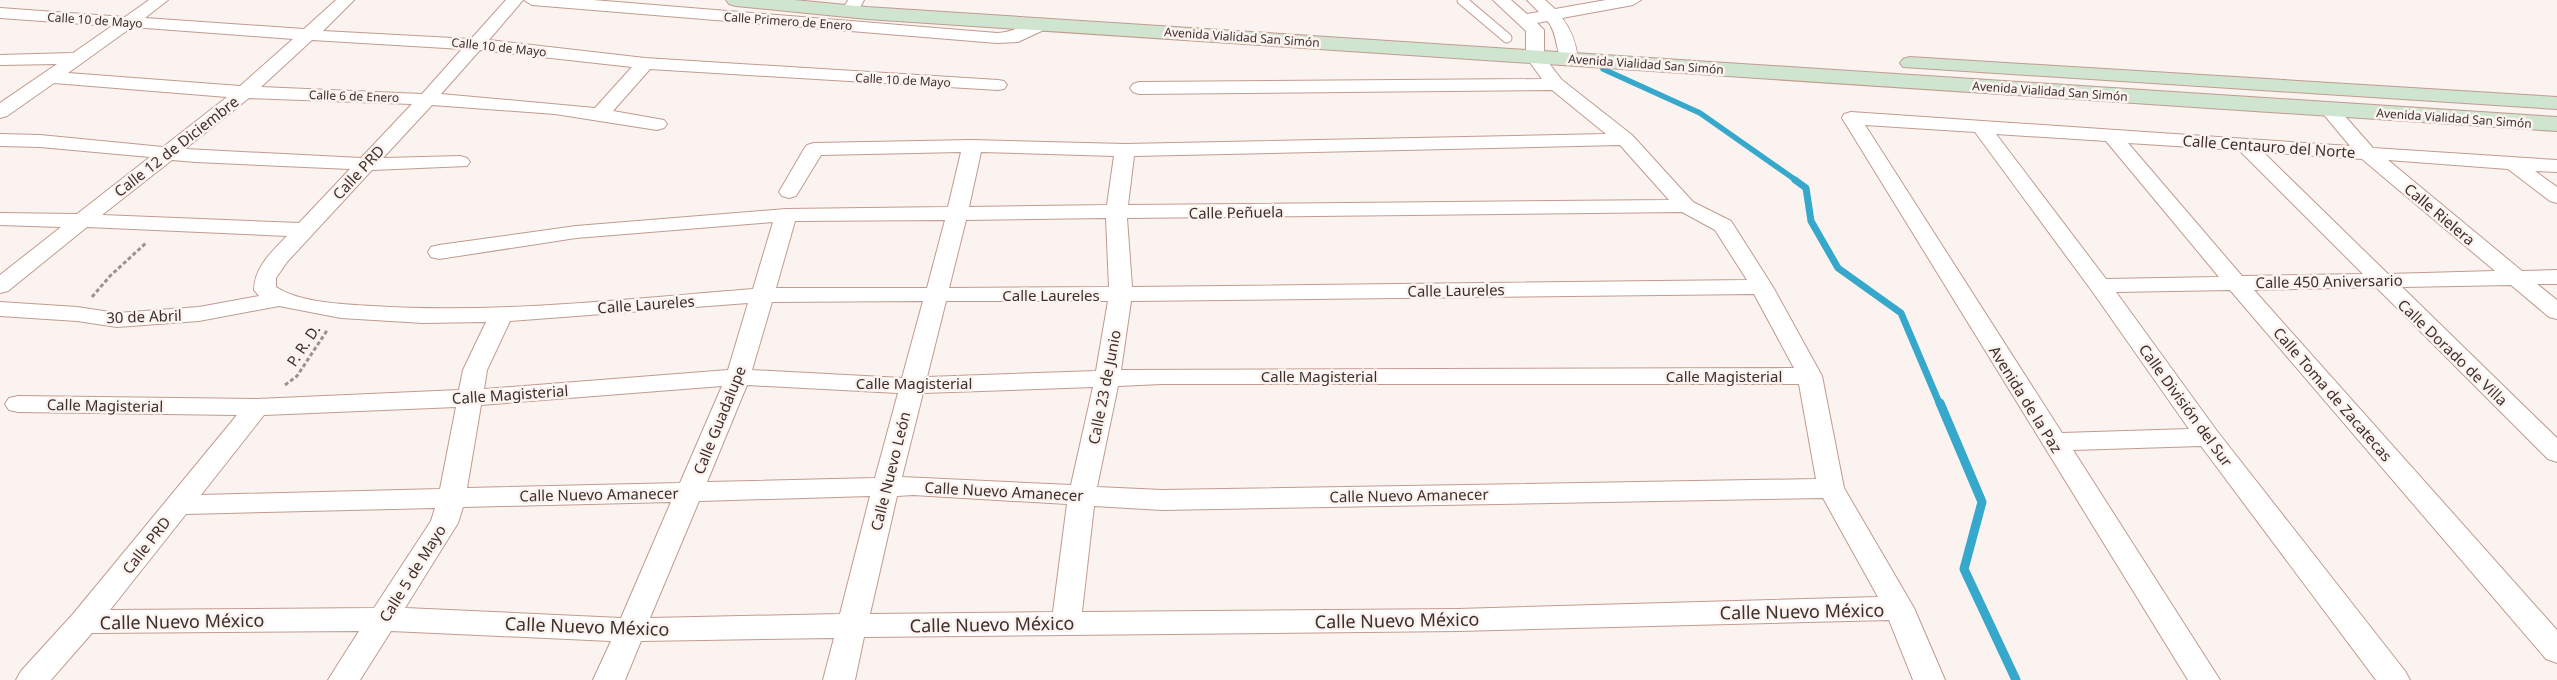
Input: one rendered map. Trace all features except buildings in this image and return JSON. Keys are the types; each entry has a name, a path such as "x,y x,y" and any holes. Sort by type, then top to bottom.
{"main road":[{"name":"Avenida Vialidad San Simón","path":"736,0 1042,24 1535,48 2557,103"},
{"name":"Avenida Vialidad San Simón","path":"995,2 1507,38 1535,48"},
{"name":"Avenida Vialidad San Simón","path":"1569,50 2329,110 2557,124"}],"street":[{"path":"0,112 160,0"},
{"name":"Calle 12 de Diciembre","path":"0,286 244,92 346,0"},
{"name":"Calle PRD","path":"279,299 265,290 265,278 278,258 427,99 515,0"},
{"name":"Calle Primero de Enero","path":"532,0 849,10"},
{"path":"1501,0 1536,30 1535,48 1556,84 1625,139 1686,206 1723,226 1762,286 1810,376 1831,488 1899,608 1929,680"},
{"path":"1535,0 1551,16 1569,50"},
{"path":"1524,20 1633,0"},
{"name":"Calle 10 de Mayo","path":"0,13 309,35 475,44 645,63 998,85"},
{"path":"0,60 78,58"},
{"path":"601,113 645,63"},
{"name":"Calle 6 de Enero","path":"50,78 244,92 427,99 601,113 657,124"},
{"path":"1139,88 1556,84"},
{"name":"Calle Rielera","path":"2329,110 2368,154 2557,312"},
{"name":"Calle Centauro del Norte","path":"1851,118 2557,166"},
{"name":"Avenida de la Paz","path":"1851,118 2204,680"},
{"name":"Calle División del Sur","path":"1981,127 2100,286 2208,438 2394,680"},
{"name":"Calle Toma de Zacatecas","path":"2112,135 2235,282 2557,651"},
{"path":"789,192 814,149 972,146 1125,150 1625,139"},
{"path":"0,140 40,141 166,153 365,164 460,162"},
{"name":"Calle Dorado de Villa","path":"2244,144 2557,453"},
{"name":"Calle Nuevo León","path":"839,680 886,487 957,214 972,146"},
{"name":"Calle 23 de Junio","path":"1066,623 1082,495 1107,378 1120,294 1116,213 1125,150"},
{"path":"2512,162 2557,197"},
{"name":"Calle Peñuela","path":"439,252 576,232 786,215 1686,206"},
{"path":"763,295 786,215"},
{"path":"0,219 83,220 170,226 304,230"},
{"name":"Calle 450 Aniversario","path":"2100,286 2557,277"},
{"name":"Calle Laureles","path":"341,311 423,316 500,315 763,295 1120,294 1762,286"},
{"name":"Calle Guadalupe","path":"609,680 738,377 763,295"},
{"path":"279,299 341,311"},
{"name":"30 de Abril","path":"77,314 117,320 199,314 279,299"},
{"path":"0,309 77,314"},
{"name":"Calle 5 de Mayo","path":"344,680 444,523 452,497 468,398 475,370 500,315"},
{"name":"Calle Magisterial","path":"18,404 257,406 468,398 738,377 912,386 1162,376 1810,376"},
{"name":"Calle PRD","path":"32,680 84,622 257,406"},
{"path":"2053,442 2208,438"},
{"name":"Calle Nuevo Amanecer","path":"177,505 914,486 1162,500 1831,488"},
{"name":"Calle Nuevo México","path":"84,622 383,619 631,630 852,625 1458,620 1899,608"}],"lane":[{"path":"1462,0 1507,38"}],"path":[{"name":"30 de Abril","path":"77,314 110,276 158,233 170,226"},
{"name":"P. R. D.","path":"257,406 297,376 341,311"}],"waterway":[{"path":"1603,69 1700,113 1797,181"},
{"path":"1795,180 1806,188 1811,221 1838,268 1901,313 1940,405"},
{"path":"1940,403 1982,502 1964,569 2016,680"}]}
